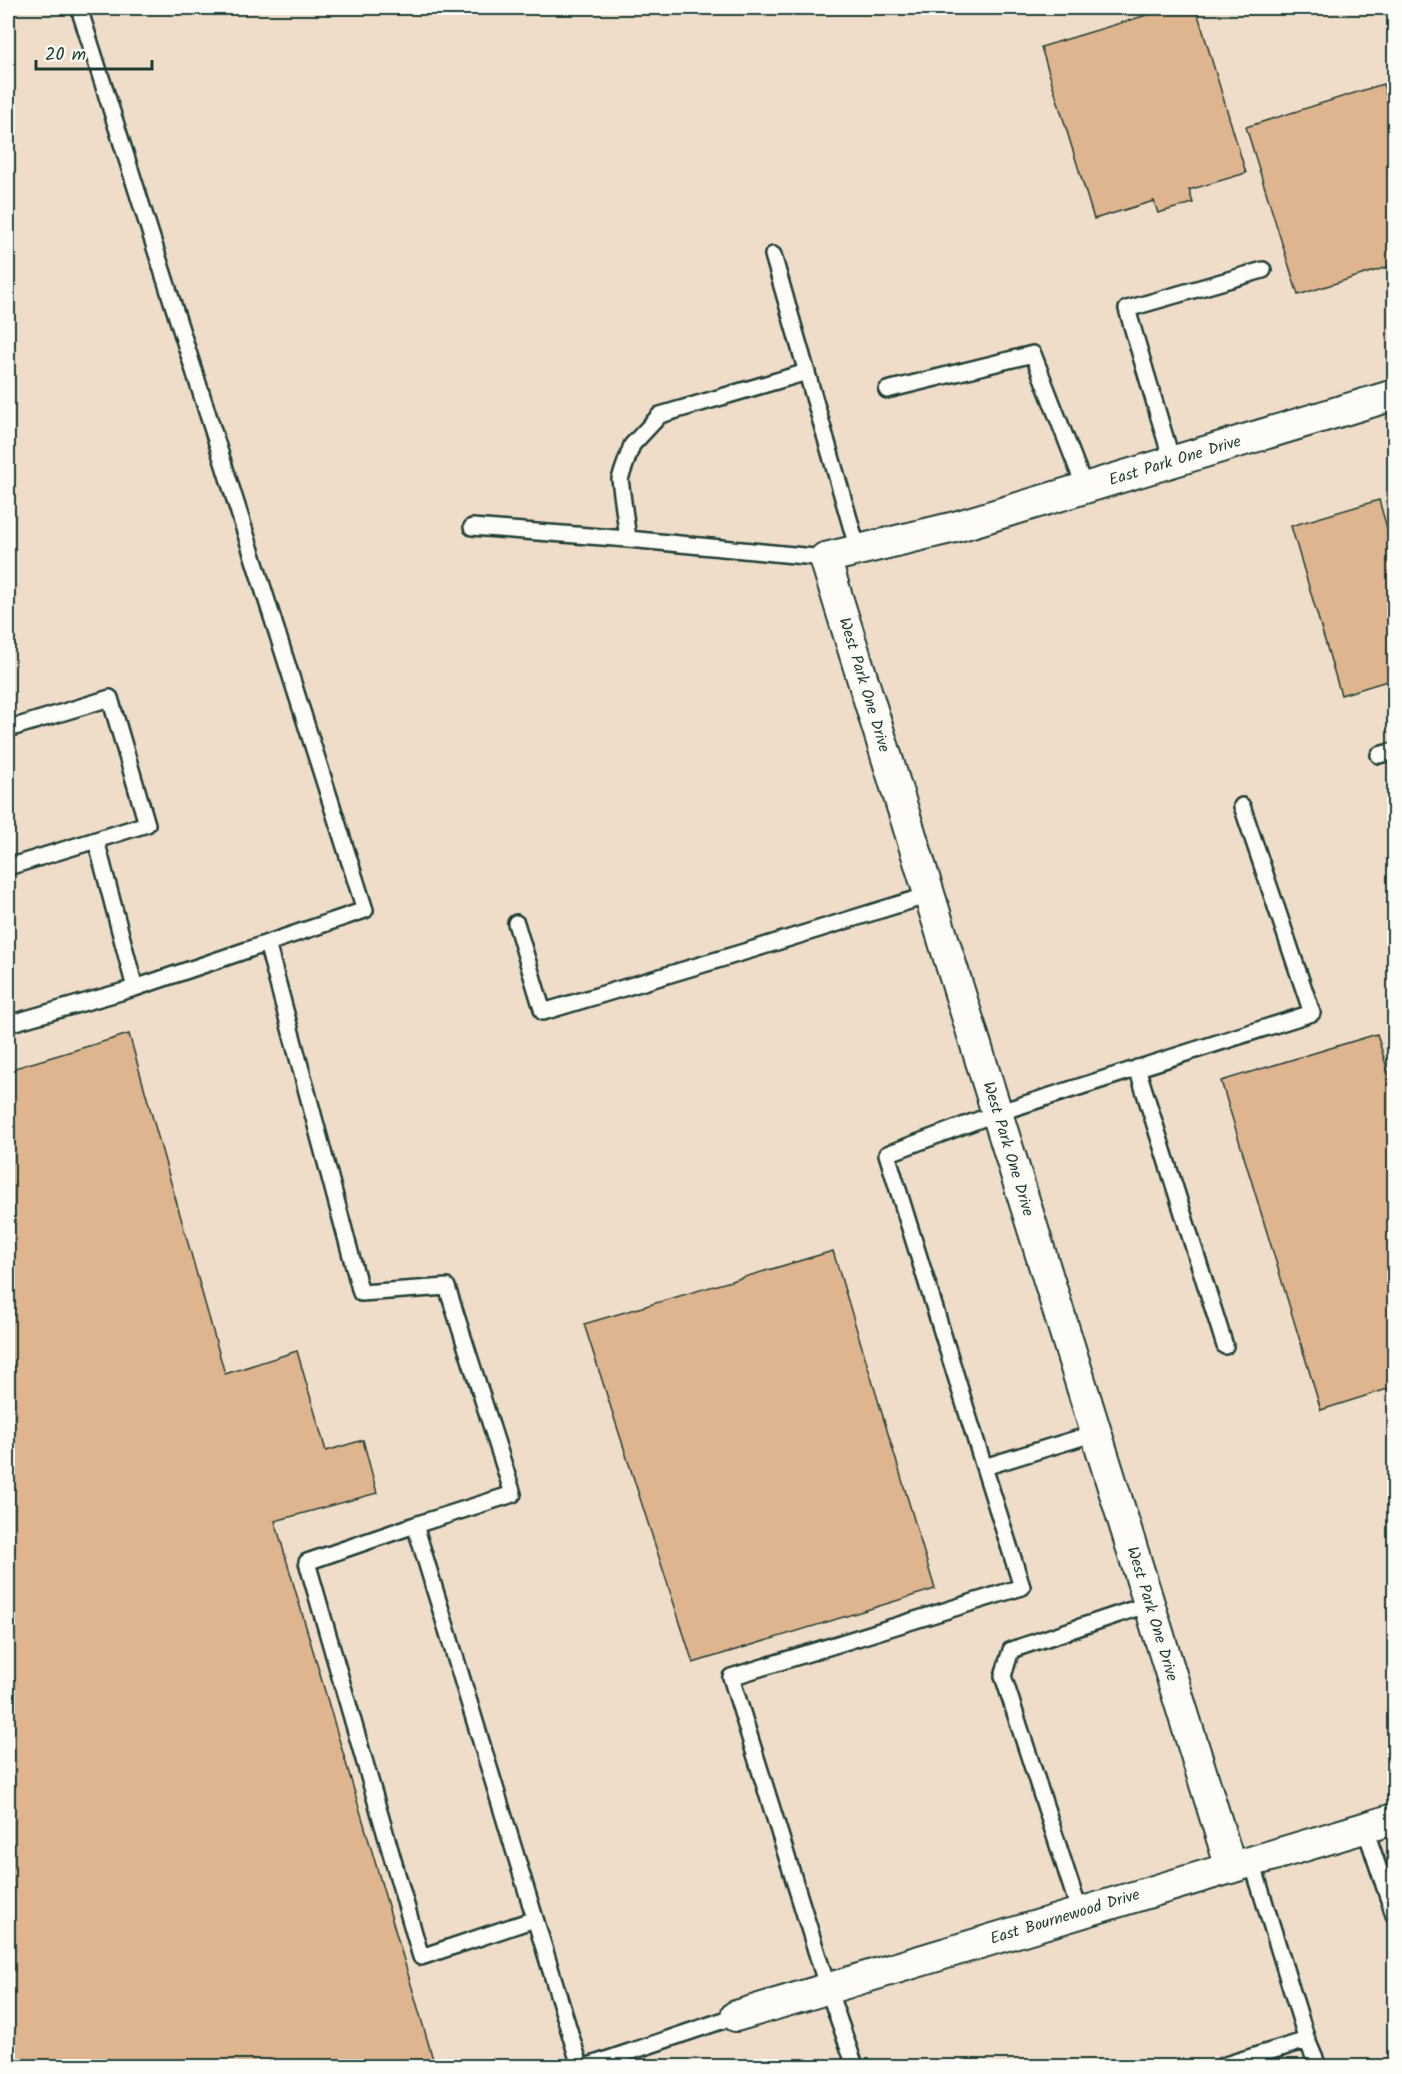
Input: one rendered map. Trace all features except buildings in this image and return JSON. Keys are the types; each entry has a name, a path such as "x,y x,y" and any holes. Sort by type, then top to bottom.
{"street":[{"name":"East Park One Drive","path":"858,550 955,527 1172,460 1395,395"},
{"path":"825,558 858,550"},
{"name":"West Park One Drive","path":"825,558 1149,1604 1241,1865"},
{"name":"East Bournewood Drive","path":"736,2016 1395,1819"}],"lane":[{"path":"8,1024 135,988 365,910 79,8"},
{"path":"773,255 858,550"},
{"path":"1172,460 1127,309 1263,270"},
{"path":"887,390 1033,354 1085,488"},
{"path":"628,539 620,479 632,445 660,415 807,372"},
{"path":"472,527 825,558"},
{"path":"8,729 110,698 147,824 8,867"},
{"path":"1379,755 1395,751"},
{"path":"855,2067 828,1989 730,1677 1022,1587 887,1154 997,1113 1312,1013 1242,806"},
{"path":"96,840 135,988"},
{"path":"516,923 543,1012 754,950 929,895"},
{"path":"267,943 361,1293 447,1287 513,1494 308,1562 421,1957 535,1919"},
{"path":"1137,1068 1225,1346"},
{"path":"984,1467 1096,1433"},
{"path":"414,1525 580,2067"},
{"path":"1080,1913 1003,1676 1011,1650 1149,1604"},
{"path":"1365,1828 1395,1915"},
{"path":"1241,1865 1318,2067"},
{"path":"588,2067 633,2059 736,2016"},
{"path":"1222,2067 1307,2040"}],"shaded area":[{"path":"8,8 1394,8 1394,2066 8,2066"}]}
